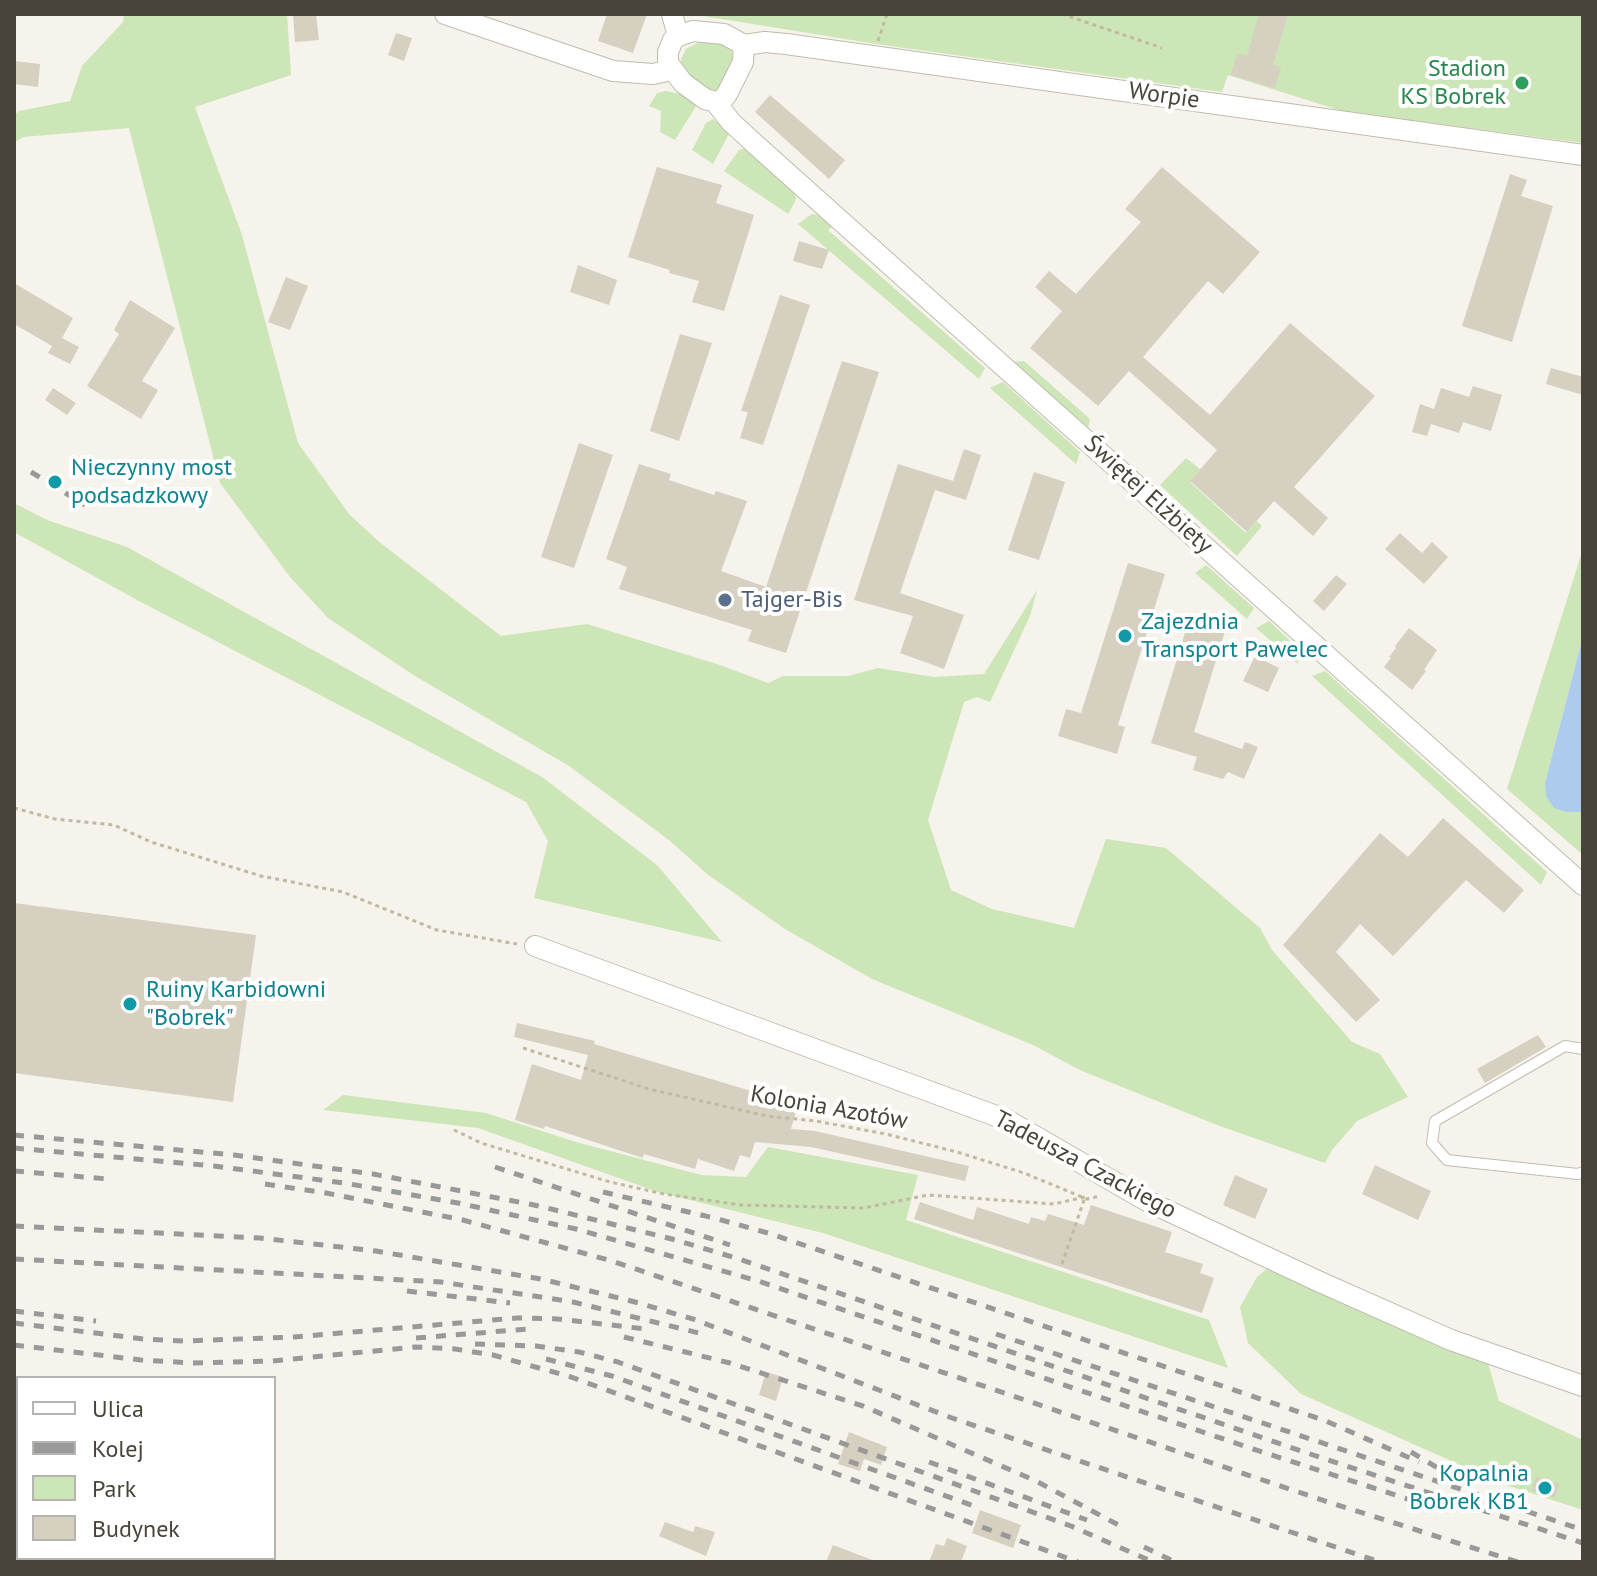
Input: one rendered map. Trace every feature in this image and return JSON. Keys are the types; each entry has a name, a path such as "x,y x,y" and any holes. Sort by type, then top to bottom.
{"street":[{"path":"672,14 678,36"},
{"path":"454,16 613,71 653,74 671,70"},
{"path":"693,31 714,32 732,36 744,45 745,58 724,100 716,103 683,83 671,70 668,52 678,36 693,31"},
{"name":"Worpie","path":"744,45 774,42 1583,155"},
{"name":"Świętej Elżbiety","path":"716,103 756,145 1583,885"},
{"name":"Tadeusza Czackiego","path":"535,946 1007,1120 1176,1215 1409,1322 1583,1386"}],"lane":[{"path":"1583,1049 1565,1046 1435,1121 1432,1143 1447,1160 1578,1174 1583,1172"}],"path":[{"path":"873,56 887,14"},
{"path":"1062,14 1162,48"},
{"path":"14,808 55,819 114,825 151,842 261,876 343,892 437,930 488,941 535,946"},
{"name":"Kolonia Azotów","path":"523,1048 664,1092 767,1116 886,1134 957,1152 1024,1173 1085,1197"},
{"path":"454,1130 481,1143 610,1182 664,1194 741,1205 864,1208 928,1195 1054,1204 1127,1189"},
{"path":"1062,1264 1085,1197"}],"green space":[{"path":"124,14 287,14 291,75 195,107 242,235 298,443 349,514 378,541 501,636 587,624 768,683 783,676 848,676 878,668 934,677 984,674 1037,590 1030,616 990,702 977,697 964,702 928,820 951,890 992,909 1074,928 1106,839 1166,848 1260,928 1272,950 1352,1042 1380,1054 1408,1097 1357,1121 1325,1163 1217,1125 1082,1071 1033,1045 872,979 785,929 707,874 669,840 569,766 415,676 328,618 290,577 220,483 129,128 23,137 14,143 14,115 19,111 70,101 82,66 123,22"},
{"path":"691,14 1583,14 1583,143 1342,111 1228,75 1222,92 876,44"},
{"path":"701,41 723,43 734,54 722,88 715,94 689,76 681,66 686,49"},
{"path":"666,91 689,96 698,103 675,140 660,132 661,111 649,106 657,93"},
{"path":"713,119 730,132 713,164 692,150 706,123"},
{"path":"746,148 795,190 796,200 788,214 724,171 739,150"},
{"path":"812,214 820,215 833,226 828,230 985,368 979,379 798,224"},
{"path":"1024,361 1090,419 1088,430 1013,362"},
{"path":"1003,382 1080,452 1076,464 990,388"},
{"path":"1186,458 1200,469 1190,482 1246,533 1257,521 1262,526 1237,556 1160,485"},
{"path":"14,503 47,520 127,547 542,777 657,865 722,942 534,898 548,841 526,802 139,601 14,532"},
{"path":"1583,549 1583,636 1545,783 1580,812 1583,809 1583,855 1507,789"},
{"path":"1206,565 1254,608 1247,619 1195,573"},
{"path":"1269,621 1300,650 1298,664 1256,628"},
{"path":"1325,671 1547,872 1541,885 1312,676"},
{"path":"343,1095 486,1113 576,1142 701,1175 746,1177 768,1147 918,1175 906,1220 1209,1320 1228,1368 823,1233 658,1192 478,1128 323,1110"},
{"path":"1269,1267 1488,1363 1499,1401 1583,1440 1583,1510 1503,1484 1301,1394 1248,1343 1240,1307 1257,1277"}],"water":[{"path":"1583,636 1583,809 1567,812 1554,808 1546,796 1545,783"}],"building":[{"path":"293,14 316,14 319,40 295,42"},
{"path":"607,14 647,14 633,53 598,41"},
{"path":"1259,14 1288,14 1273,65 1281,67 1275,88 1231,75 1237,53 1247,56"},
{"path":"396,33 412,38 404,61 388,55"},
{"path":"14,61 40,64 38,87 14,84"},
{"path":"770,95 845,160 829,179 755,112"},
{"path":"657,167 722,185 716,203 754,215 724,311 692,302 699,281 628,257"},
{"path":"1162,167 1260,252 1223,294 1208,281 1143,357 1210,415 1290,323 1375,396 1294,487 1328,518 1313,536 1274,501 1247,532 1190,481 1217,450 1129,371 1098,406 1030,348 1062,311 1035,287 1049,271 1076,294 1141,222 1125,209"},
{"path":"1510,174 1527,180 1521,196 1553,206 1512,342 1462,326"},
{"path":"799,241 829,250 822,269 793,261"},
{"path":"578,265 617,280 609,305 570,292"},
{"path":"286,277 308,286 290,330 268,322"},
{"path":"14,283 73,318 62,338 79,347 70,364 48,353 52,346 14,324"},
{"path":"780,295 810,305 763,445 740,438 748,412 741,411"},
{"path":"130,300 175,328 142,381 158,390 141,419 87,386 119,334 114,330"},
{"path":"680,334 712,343 679,441 650,431"},
{"path":"842,361 879,372 786,653 748,641 752,630 619,589 627,567 606,559 639,464 671,474 669,480 714,495 716,491 747,501 721,571 766,587"},
{"path":"1551,368 1583,377 1583,395 1546,384"},
{"path":"1473,386 1502,395 1491,431 1463,422 1459,433 1431,424 1427,436 1412,432 1420,404 1434,409 1441,388 1469,397"},
{"path":"53,388 76,403 67,415 45,400"},
{"path":"579,443 613,455 574,568 541,557"},
{"path":"964,449 981,455 966,500 935,490 900,593 964,615 944,669 900,653 913,616 854,600 898,464 953,481"},
{"path":"1034,472 1065,482 1039,560 1008,550"},
{"path":"1400,533 1422,553 1432,542 1448,557 1424,584 1385,549"},
{"name":"Zajezdnia Transport Pawelec","path":"1128,563 1165,574 1118,725 1125,727 1117,754 1058,736 1066,709 1081,713"},
{"path":"1336,575 1347,584 1324,611 1313,601"},
{"path":"1189,620 1225,631 1194,732 1242,749 1245,742 1258,747 1244,779 1228,772 1223,779 1193,770 1197,757 1151,743"},
{"path":"1409,628 1437,650 1412,690 1384,667"},
{"path":"1255,656 1279,668 1268,692 1243,681"},
{"path":"1443,818 1524,890 1504,913 1466,880 1393,956 1360,924 1336,952 1380,1000 1356,1022 1283,945 1380,833 1408,857"},
{"name":"Ruiny Karbidowni \"Bobrek\"","path":"14,903 256,935 233,1102 14,1073"},
{"path":"517,1023 595,1041 594,1044 768,1096 777,1094 799,1100 791,1129 815,1131 969,1166 965,1181 811,1147 755,1142 750,1158 740,1155 734,1171 698,1159 695,1169 644,1154 643,1158 545,1126 544,1129 515,1120 532,1064 581,1080 588,1055 514,1037"},
{"path":"1538,1035 1546,1047 1485,1083 1477,1069"},
{"path":"1375,1165 1431,1191 1418,1220 1362,1194"},
{"path":"1235,1175 1268,1189 1255,1219 1223,1205"},
{"path":"920,1202 973,1220 977,1207 1029,1224 1031,1217 1045,1221 1048,1214 1084,1225 1091,1205 1172,1232 1165,1252 1203,1264 1200,1273 1214,1278 1202,1313 914,1219"},
{"path":"766,1372 783,1377 776,1401 759,1395"},
{"path":"849,1432 887,1447 881,1465 864,1459 860,1471 838,1464"},
{"name":"Kopalnia Bobrek KB1","path":"1536,1477 1559,1484 1555,1498 1532,1491"},
{"path":"980,1510 1021,1525 1013,1548 972,1533"},
{"path":"665,1522 693,1532 695,1526 715,1532 706,1556 659,1536"},
{"path":"947,1538 967,1546 961,1562 929,1562 936,1544 944,1546"},
{"path":"833,1545 875,1561 875,1562 826,1562"}],"railway":[{"path":"31,472 85,505"},
{"path":"14,1135 234,1155 373,1174 539,1206 672,1239 1583,1543"},
{"path":"14,1148 214,1166 344,1183 458,1203 576,1229 758,1281 1420,1503"},
{"path":"495,1167 730,1245"},
{"path":"14,1171 108,1179"},
{"path":"265,1184 463,1220 612,1261 1331,1503 1518,1562"},
{"path":"603,1192 768,1233 1326,1421 1419,1462"},
{"path":"14,1226 260,1238 376,1251 541,1279 635,1302 693,1319 952,1418 1380,1562"},
{"path":"14,1259 441,1282 573,1302 707,1335"},
{"path":"407,1291 510,1303"},
{"path":"14,1311 96,1321"},
{"path":"14,1323 143,1339 185,1341 294,1337 517,1318 558,1319 646,1329"},
{"path":"416,1338 528,1329"},
{"path":"996,1334 1583,1530"},
{"path":"624,1337 730,1363 863,1406 1036,1481 1126,1529"},
{"path":"475,1344 536,1346 618,1362 1071,1526 1153,1562"},
{"path":"14,1345 193,1363 272,1361 415,1347 493,1355 571,1377 1078,1562"},
{"path":"546,1359 612,1376 974,1506"},
{"path":"1411,1452 1463,1483"},
{"path":"929,1462 1087,1520"},
{"path":"1144,1547 1175,1562"}],"place":[{"name":"Stadion KS Bobrek","path":"1522,83"},
{"name":"Nieczynny most podsadzkowy","path":"55,482"},
{"name":"Tajger-Bis","path":"725,600"},
{"name":"Zajezdnia Transport Pawelec","path":"1125,636"},
{"name":"Ruiny Karbidowni \"Bobrek\"","path":"130,1004"},
{"name":"Kopalnia Bobrek KB1","path":"1545,1488"}]}
